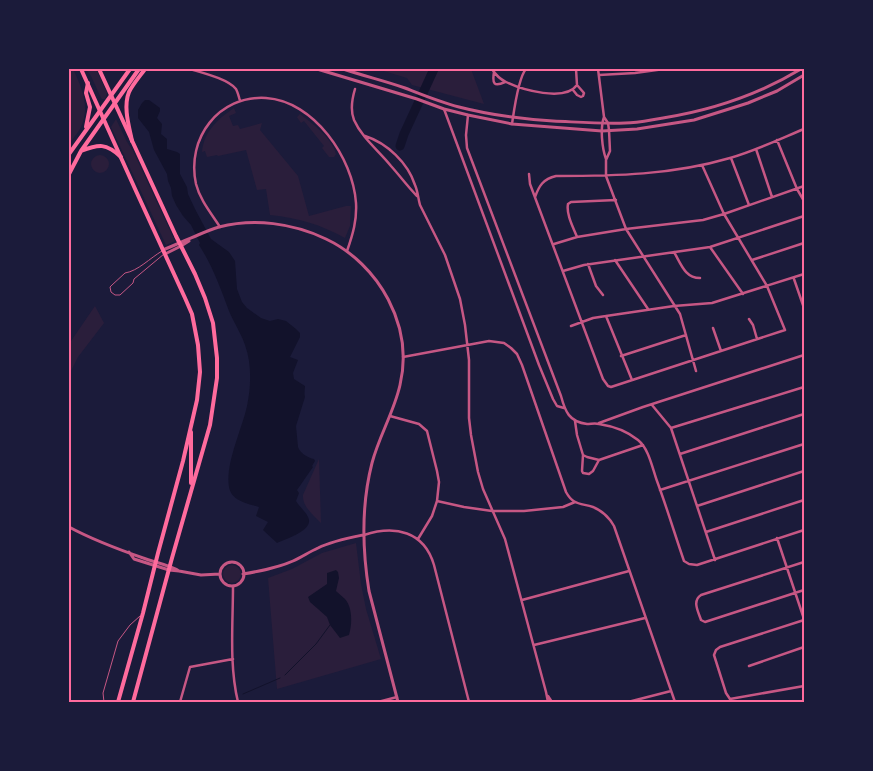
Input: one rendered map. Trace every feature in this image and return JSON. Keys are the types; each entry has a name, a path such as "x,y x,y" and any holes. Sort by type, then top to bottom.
{"main road":[{"path":"81,69 192,314 198,345 200,372 197,400 191,426 118,702"},
{"path":"99,69 195,274 209,310 218,358 210,425 133,702"},
{"path":"69,154 130,69"},
{"path":"69,174 80,151 139,69"},
{"path":"133,77 145,69"},
{"path":"132,140 127,112 127,98 130,89 145,69"},
{"path":"84,131 90,110 90,101 86,93 88,83"},
{"path":"80,151 103,145 121,157"},
{"path":"191,426 191,488"}],"street":[{"path":"190,69 222,80 235,88 240,101"},
{"path":"317,69 468,115 512,124 602,131 637,129 701,118 748,103 777,91 804,75"},
{"path":"343,69 459,107 513,118 602,123 624,123 693,113 747,96 802,69"},
{"path":"492,69 505,82 547,94 568,92 577,85"},
{"path":"512,124 518,86 524,69"},
{"path":"573,90 577,96 583,96 584,92 577,85 576,69"},
{"path":"598,69 604,117 602,131 606,176 626,229 680,314 696,371"},
{"path":"599,75 664,69"},
{"path":"494,72 493,80 496,85 505,82"},
{"path":"354,89 351,106 354,119 365,136 417,196 452,274 463,311 468,345 469,418 478,472 492,510 502,530 548,702"},
{"path":"424,102 426,97"},
{"path":"220,227 199,193 195,178 194,158 199,141 209,122 229,106 249,99 275,99 287,103 316,121 330,137 348,167 356,202 356,217 354,232 346,251"},
{"path":"444,109 553,399 557,406 564,408"},
{"path":"468,115 467,148 564,408 575,421 619,429 636,438 643,445 684,562 697,565 804,530"},
{"path":"604,117 608,123 610,151 606,160"},
{"path":"535,197 540,185 550,177 643,175 702,165 731,158 756,149 804,128"},
{"path":"365,136 386,147 398,157 412,177 416,186 417,196"},
{"path":"777,140 797,189 804,201"},
{"path":"756,149 772,197"},
{"path":"731,158 749,205"},
{"path":"529,174 530,184 603,380 611,387 785,330 767,286 724,214 702,165"},
{"path":"553,244 577,236 703,220 804,186"},
{"path":"577,236 568,212 568,204 571,202 616,200"},
{"path":"563,271 588,264 710,247 804,216"},
{"path":"164,252 220,227 248,223 285,225 300,228 339,245 346,251 369,271 384,291 393,308 400,328 403,357 401,382 395,403 372,462 367,489 363,535 364,558 369,590 398,702"},
{"path":"752,260 804,243"},
{"path":"710,247 743,294"},
{"path":"674,252 686,273 694,278 700,278"},
{"path":"615,260 648,309"},
{"path":"588,264 596,286 602,295"},
{"path":"571,326 606,316 648,309 712,303 804,274"},
{"path":"794,278 804,308"},
{"path":"510,284 518,281"},
{"path":"606,316 632,380"},
{"path":"748,319 753,325 757,339"},
{"path":"714,328 721,351"},
{"path":"621,356 686,335"},
{"path":"403,357 489,341 504,343 517,354 568,496 575,502 603,512 614,526 675,702"},
{"path":"598,424 804,355"},
{"path":"671,428 804,387"},
{"path":"652,405 671,428 715,560"},
{"path":"680,454 804,414"},
{"path":"390,416 419,424 427,431 438,477 439,491 437,501 432,516 418,539"},
{"path":"575,421 584,455 583,473 589,474 593,471 599,460"},
{"path":"660,490 804,444"},
{"path":"584,455 599,460 643,445"},
{"path":"698,506 804,471"},
{"path":"706,532 804,500"},
{"path":"437,501 464,507 524,511 563,507 575,502"},
{"path":"69,527 155,564 201,575 220,574"},
{"path":"244,574 280,566 332,542 381,531 394,530 404,532 418,539 432,559 469,702"},
{"path":"778,538 804,620 720,647 714,655 726,694 730,699 804,686"},
{"path":"804,562 701,595 697,597 695,602 701,620 706,622 804,590"},
{"path":"231,563 236,563 240,566 244,574 240,582 233,586 228,586 220,578 223,567 231,563"},
{"path":"522,600 629,571"},
{"path":"233,586 233,659 238,702"},
{"path":"534,645 645,618"},
{"path":"749,666 804,648"},
{"path":"180,702 190,667 233,659"},
{"path":"628,702 671,691"},
{"path":"546,692 552,702"},
{"path":"378,702 397,697"}],"lane":[{"path":"164,252 134,279 120,295 115,295 111,292 110,287 125,273 131,273 155,255 164,252"},
{"path":"104,702 103,693 118,641 130,625 143,613"}],"shaded area":[{"path":"69,69 73,69 82,91 85,113 80,129 69,145"},
{"path":"86,69 96,69 107,93 105,99 101,98"},
{"path":"377,69 471,69 484,104 412,85 407,78"},
{"path":"145,100 149,100 160,108 157,118 162,124 161,134 167,139 167,149 180,154 180,174 195,209 211,239 229,252 235,261 237,289 242,302 261,318 270,321 278,319 286,321 300,333 300,337 290,357 298,360 293,373 294,379 305,386 305,397 296,426 298,447 302,453 315,461 297,490 299,493 296,501 307,515 309,522 304,530 277,543 263,530 268,522 256,516 259,507 237,499 230,492 229,468 248,399 250,383 249,360 216,277 191,225 176,205 167,174 154,150 149,132 138,118 138,110"},
{"path":"234,108 236,113 229,116 233,126 238,125 240,129 262,123 260,130 298,176 309,216 351,206 350,226 345,238 309,222 270,215 266,189 257,190 246,150 207,157 205,151 202,152 203,145 213,126"},
{"path":"300,114 331,142 336,154 334,157 329,157 322,148 324,146 304,121 301,123 297,117"},
{"path":"116,119 175,241 166,245 111,127"},
{"path":"96,155 104,155 109,160 107,171 96,173 91,168 91,160"},
{"path":"95,306 104,323 78,357 69,375 69,344"},
{"path":"319,459 321,523 306,507 303,499"},
{"path":"356,543 366,609 381,659 277,689 268,578 292,569 322,553"},
{"path":"232,565 238,568 241,574 238,580 232,583 226,580 223,574 226,568"},
{"path":"336,570 339,578 336,591 348,603 351,617 349,635 340,638 330,625 327,617 310,602 308,597 327,584 327,573"}],"waterway":[{"path":"400,146 434,69"},
{"path":"285,675 316,644 330,625"},
{"path":"243,694 280,678"},
{"path":"223,702 227,701"}]}
